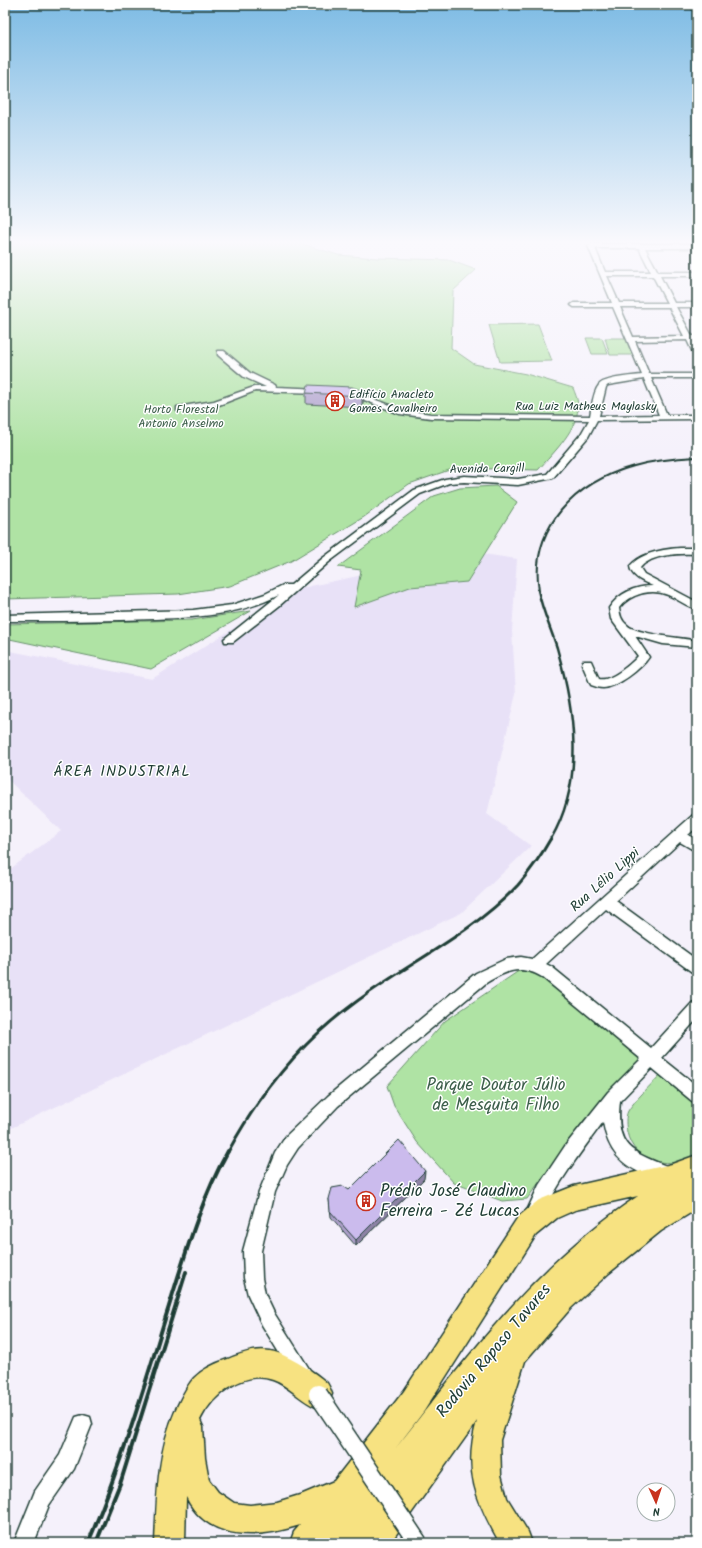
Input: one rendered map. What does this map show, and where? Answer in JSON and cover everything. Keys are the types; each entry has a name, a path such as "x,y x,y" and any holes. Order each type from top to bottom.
{"highway":[{"path":"305,1543 414,1401 527,1226 548,1209 574,1198 685,1176 697,1167"},
{"name":"Rodovia Raposo Tavares","path":"340,1543 494,1346 537,1296 572,1262 616,1226 685,1176"},
{"name":"Rodovia Raposo Tavares","path":"372,1543 487,1384 518,1347 562,1299 600,1264 652,1222 697,1195"},
{"path":"517,1543 494,1504 486,1474 486,1440 500,1393 518,1347"},
{"path":"170,1543 177,1449 189,1410 203,1389 222,1375 238,1368 255,1364 279,1368 318,1394"},
{"path":"189,1410 188,1442 197,1488 216,1510 235,1519 266,1519 302,1510 342,1493"}],"street":[{"path":"619,312 664,418"},
{"path":"677,312 694,338 697,353"},
{"path":"630,339 694,338"},
{"path":"221,353 247,375 276,388"},
{"path":"648,378 671,381 678,376 697,376"},
{"name":"Avenida Cargill","path":"229,639 326,560 407,498 428,486 464,479 518,482 550,476 584,435 594,418 602,386 612,381 648,378"},
{"name":"Rua Luiz Matheus Maylasky","path":"180,409 216,403 246,390 276,388 354,393 403,412 431,416 594,418 697,417"},
{"path":"695,603 641,576 635,569 635,566 650,557 663,553 685,550 697,551"},
{"path":"5,618 86,618 218,612 263,599 284,588 326,560"},
{"path":"587,664 596,682 600,684 607,684 639,663 644,657 642,651 623,629 614,614 614,608 618,602 630,592 656,589 671,592"},
{"path":"623,629 663,640 696,644"},
{"name":"Rua Lélio Lippi","path":"535,965 697,819"},
{"path":"679,835 697,847"},
{"path":"606,901 697,968"},
{"path":"418,1543 287,1350 268,1319 257,1296 253,1278 252,1251 266,1192 281,1159 292,1142 332,1101 481,978 499,967 522,963 535,965 547,972 697,1096"},
{"path":"527,1226 545,1191 571,1152 613,1097 652,1058 697,1008"},
{"path":"613,1097 611,1121 614,1138 628,1159 646,1168 685,1176"},
{"path":"24,1543 42,1498 67,1462 83,1424"}],"shaded area":[{"path":"470,552 517,559 512,631 516,694 487,814 531,846 461,913 5,1131 5,873 61,831 5,777 5,650 152,679 297,589"}],"green space":[{"name":"Horto Florestal Antonio Anselmo","path":"5,312 452,312 451,348 474,364 526,374 573,388 577,397 578,403 575,422 558,448 538,470 455,468 409,484 364,517 291,561 230,586 178,594 5,599"},
{"path":"538,324 552,361 500,362 489,325"},
{"path":"586,338 602,338 608,354 592,354"},
{"path":"605,338 627,338 633,355 610,355"},
{"path":"496,486 517,502 467,582 410,587 354,607 361,570 338,567 434,496 460,488"},
{"path":"251,611 151,669 5,638 5,624 192,620"},
{"name":"Parque Doutor Júlio de Mesquita Filho","path":"523,968 534,969 637,1055 640,1061 584,1120 527,1199 502,1201 454,1183 417,1142 394,1106 387,1086 445,1021"},
{"path":"661,1074 697,1103 697,1157 676,1162 665,1163 655,1161 645,1157 637,1151 631,1143 626,1127 627,1113"}],"building":[{"path":"308,385 352,387 363,391 362,396 306,393"},
{"name":"Prédio José Claudino Ferreira - Zé Lucas","path":"399,1140 425,1171 356,1240 330,1211 329,1199 332,1188 343,1186 349,1190"}],"railway":[{"path":"539,591 538,568 541,547 549,528 561,510 576,496 593,483 613,473 634,466 650,462 697,457"},
{"path":"538,590 557,648 563,672 572,721 574,745 573,769 569,793 562,816 551,839"},
{"path":"228,1152 253,1110 267,1091 315,1036 352,1005 459,934 500,903 527,874 551,838"},
{"path":"88,1543 130,1432 192,1233 208,1191 228,1151"},
{"path":"96,1543 121,1481 186,1272"}],"place":[{"name":"Edifício Anacleto Gomes Cavalheiro","path":"335,401"},
{"name":"Prédio José Claudino Ferreira - Zé Lucas","path":"366,1201"}],"district":[{"name":"ÁREA INDUSTRIAL","path":"122,772"}]}
